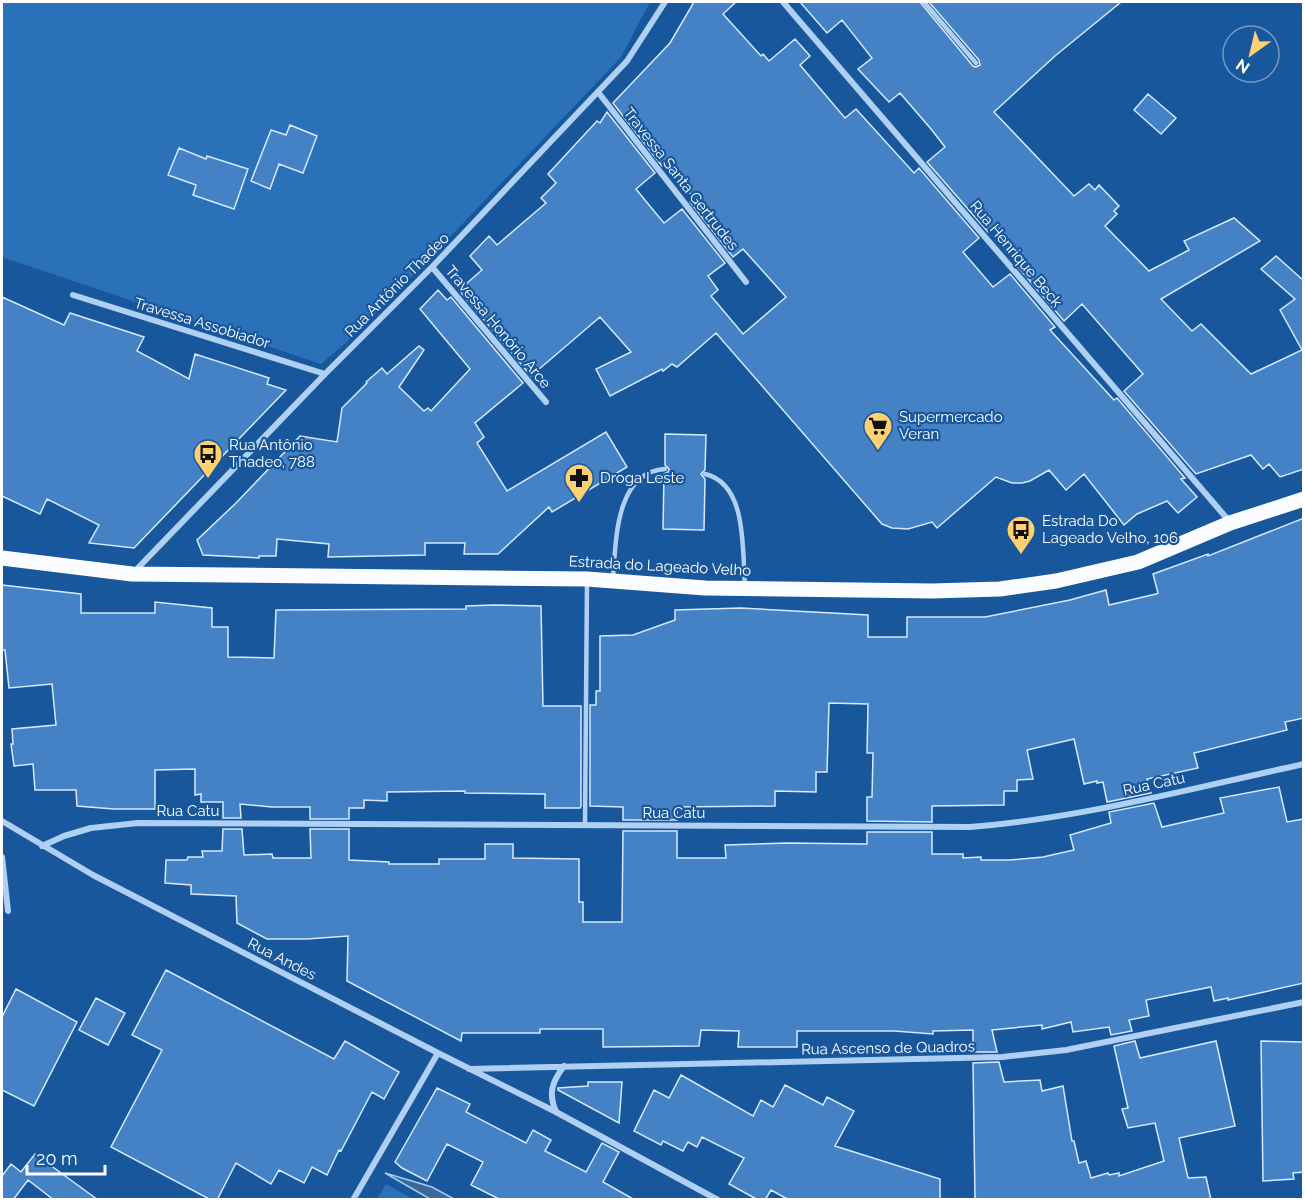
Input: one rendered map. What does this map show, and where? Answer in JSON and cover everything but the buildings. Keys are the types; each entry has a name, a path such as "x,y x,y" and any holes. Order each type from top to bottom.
{"main road":[{"name":"Estrada do Lageado Velho","path":"2,558 132,574 587,579 745,589 932,591 1000,589 1056,580 1138,562 1230,523 1304,499"}],"street":[{"name":"Rua Antônio Thadeo","path":"132,574 432,267 627,61 664,2"},
{"name":"Rua Henrique Beck","path":"783,2 1230,523"},
{"name":"Travessa Santa Gertrudes","path":"598,92 746,282"},
{"name":"Travessa Honório Arce","path":"432,267 546,402"},
{"name":"Travessa Assobiador","path":"73,295 325,374"},
{"name":"Rua Catu","path":"42,846 64,836 91,828 138,823 970,827 1021,823 1076,814 1304,764"},
{"name":"Rua Andes","path":"2,821 93,875 556,1112 718,1200"},
{"path":"2,857 8,910"},
{"name":"Rua Ascenso de Quadros","path":"469,1069 1002,1057 1066,1050 1304,1002"},
{"path":"353,1200 438,1053"},
{"path":"556,1112 550,1096 552,1086 564,1066"}],"lane":[{"path":"924,2 976,63"},
{"path":"613,581 618,522 627,493 641,478 656,469 664,469"},
{"path":"705,474 716,476 728,486 738,508 745,589"},
{"path":"585,824 587,579"}],"shaded area":[{"path":"2,2 650,2 621,57 432,256 350,339 321,364 2,257"},
{"path":"385,1173 432,1187 454,1199 430,1199"},
{"path":"386,1184 413,1199 377,1199"}],"place":[{"name":"Supermercado Veran","path":"878,452"},
{"name":"Rua Antônio Thadeo, 788","path":"208,480"},
{"name":"Droga Leste","path":"579,504"},
{"name":"Estrada Do Lageado Velho, 106","path":"1021,556"}]}
